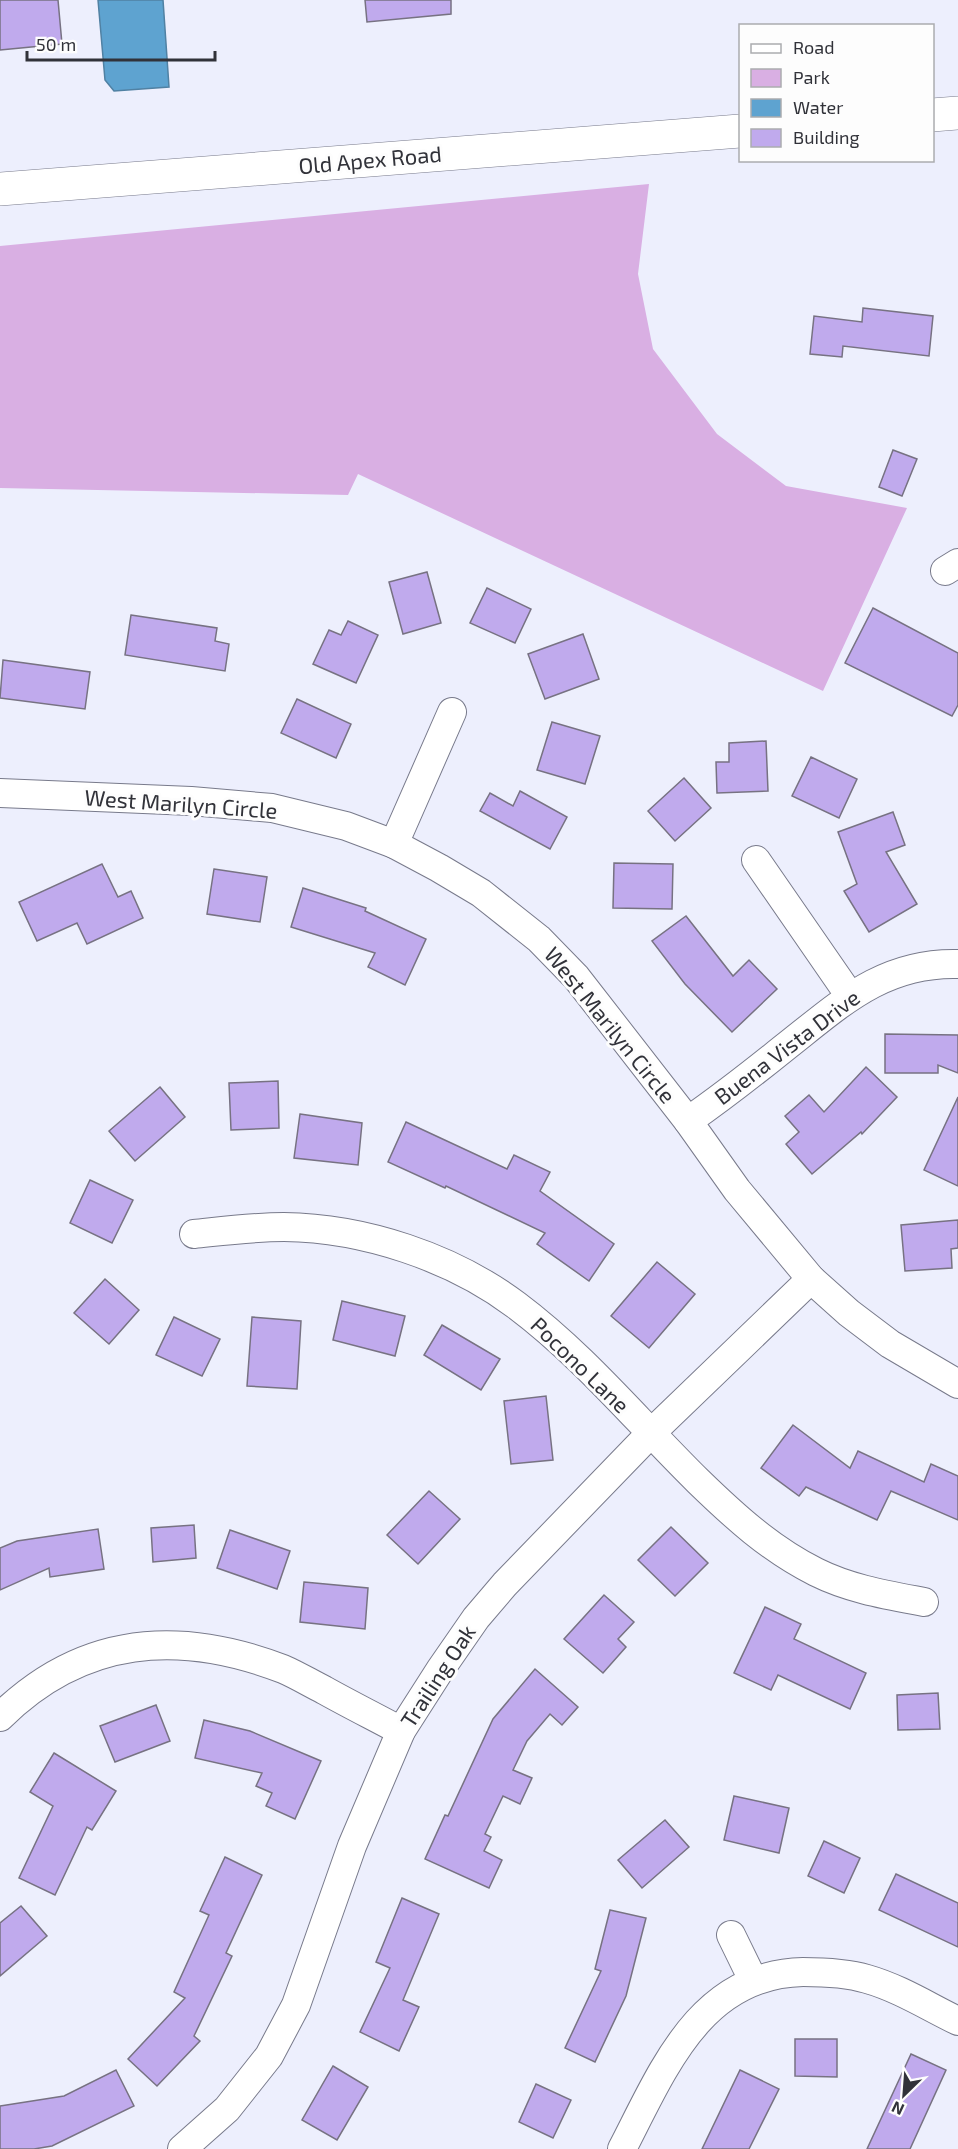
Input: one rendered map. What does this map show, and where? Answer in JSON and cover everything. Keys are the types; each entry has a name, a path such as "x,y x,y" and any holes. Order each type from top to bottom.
{"main road":[{"path":"934,116 958,113"},
{"name":"Old Apex Road","path":"0,189 739,131"}],"street":[{"path":"394,844 452,712"},
{"name":"West Marilyn Circle","path":"0,793 190,801 272,808 346,826 394,844 481,893 539,939 576,977 688,1121 737,1190 811,1279 849,1313 890,1344 958,1384"},
{"path":"756,860 850,996"},
{"name":"Buena Vista Drive","path":"688,1121 850,996 888,976 910,969 932,964 958,964"},
{"name":"Pocono Lane","path":"194,1234 285,1227 333,1231 375,1240 433,1259 469,1275 515,1304 561,1341 650,1434 744,1525 778,1551 816,1572 849,1586 924,1602"},
{"name":"Trailing Oak","path":"182,2149 227,2109 246,2088 285,2029 296,2005 352,1846 401,1731 476,1618 505,1584 650,1434 811,1279"},
{"path":"0,1717 20,1697 48,1677 83,1661 123,1648 164,1644 244,1655 285,1670 401,1731"},
{"path":"731,1935 753,1980"},
{"path":"622,2149 663,2070 696,2022 726,1996 753,1980 788,1972 825,1972 866,1978 958,2021"}],"green space":[{"path":"649,184 638,274 653,349 717,434 786,486 907,508 823,691 358,474 348,495 0,488 0,246"}],"water":[{"path":"98,0 163,0 169,87 114,91 105,80"}],"building":[{"path":"0,0 58,0 62,44 0,50"},
{"path":"365,0 451,0 451,14 367,22"},
{"path":"863,308 933,316 929,356 843,346 842,357 810,354 814,316 862,322"},
{"path":"893,450 917,459 902,496 879,487"},
{"path":"427,572 441,623 403,634 389,582"},
{"path":"487,588 531,609 515,643 470,623"},
{"path":"873,608 958,653 958,705 952,716 845,663"},
{"path":"131,615 217,628 215,641 229,644 225,671 125,655"},
{"path":"348,621 378,635 356,683 313,664 329,630 341,635"},
{"path":"583,634 599,679 545,699 528,654"},
{"path":"3,660 90,672 85,709 0,698"},
{"path":"297,699 351,724 336,758 281,733"},
{"path":"552,722 600,736 585,784 537,770"},
{"path":"766,741 768,791 717,793 716,762 729,762 729,743"},
{"path":"811,757 857,779 839,818 792,796"},
{"path":"684,778 711,808 675,841 648,811"},
{"path":"520,791 567,817 550,849 480,811 490,793 513,806"},
{"path":"893,812 905,845 886,852 917,904 869,932 844,891 857,884 838,832"},
{"path":"614,863 673,864 672,909 613,908"},
{"path":"102,864 118,897 131,891 143,918 87,944 77,923 37,941 19,902"},
{"path":"214,869 267,877 260,922 207,914"},
{"path":"303,888 366,908 365,911 426,939 405,985 368,967 375,953 291,927"},
{"path":"686,916 733,976 749,960 777,989 732,1032 685,984 652,941"},
{"path":"885,1034 958,1035 958,1073 938,1065 938,1073 885,1073"},
{"path":"866,1067 897,1097 862,1134 861,1132 812,1174 786,1144 799,1132 785,1116 809,1095 824,1112"},
{"path":"278,1081 279,1128 231,1130 229,1083"},
{"path":"160,1087 185,1117 135,1161 109,1131"},
{"path":"958,1097 958,1186 924,1170"},
{"path":"300,1114 362,1123 358,1165 294,1158"},
{"path":"406,1122 507,1169 514,1155 550,1172 540,1191 614,1244 589,1281 537,1244 545,1233 446,1186 445,1188 388,1162"},
{"path":"90,1180 133,1200 112,1243 70,1223"},
{"path":"958,1220 958,1248 951,1249 952,1268 905,1271 901,1225"},
{"path":"657,1262 695,1294 649,1348 611,1316"},
{"path":"105,1279 139,1310 109,1344 74,1313"},
{"path":"342,1301 405,1316 395,1356 333,1340"},
{"path":"174,1317 220,1339 202,1376 156,1355"},
{"path":"252,1317 301,1321 297,1389 247,1386"},
{"path":"442,1325 500,1359 481,1390 424,1355"},
{"path":"546,1396 553,1460 511,1464 504,1401"},
{"path":"793,1425 850,1468 858,1451 924,1482 931,1464 958,1476 958,1520 891,1491 877,1520 806,1487 799,1496 761,1468"},
{"path":"429,1491 460,1519 418,1564 387,1535"},
{"path":"194,1525 196,1558 153,1562 151,1528"},
{"path":"671,1527 708,1563 675,1596 638,1560"},
{"path":"98,1529 104,1569 50,1577 49,1568 0,1590 0,1548 17,1541"},
{"path":"230,1530 290,1551 277,1589 217,1568"},
{"path":"304,1582 368,1588 365,1629 300,1622"},
{"path":"604,1595 634,1622 618,1639 626,1647 603,1673 564,1639"},
{"path":"765,1607 801,1624 794,1639 866,1673 850,1709 778,1675 771,1690 734,1673"},
{"path":"535,1669 578,1707 562,1725 550,1714 527,1741 513,1770 532,1778 520,1804 503,1796 485,1834 491,1837 484,1851 502,1860 489,1888 425,1859 445,1815 448,1816 493,1719"},
{"path":"938,1693 940,1729 898,1730 897,1695"},
{"path":"156,1705 170,1741 115,1762 100,1726"},
{"path":"204,1720 250,1731 321,1761 295,1819 266,1806 272,1793 256,1786 262,1773 195,1758"},
{"path":"54,1753 116,1791 92,1830 87,1827 55,1895 19,1878 53,1806 30,1792"},
{"path":"734,1796 789,1808 779,1853 724,1840"},
{"path":"665,1820 689,1847 642,1888 618,1860"},
{"path":"824,1841 860,1858 844,1893 808,1876"},
{"path":"225,1857 262,1875 226,1953 232,1956 194,2036 200,2041 157,2086 128,2059 185,1998 174,1992 209,1915 200,1911"},
{"path":"896,1874 958,1903 958,1947 879,1910"},
{"path":"402,1898 439,1914 403,2000 419,2007 399,2051 360,2032 390,1968 376,1962"},
{"path":"21,1906 47,1936 0,1976 0,1923"},
{"path":"610,1910 646,1918 626,1996 595,2062 565,2048 601,1971 595,1969"},
{"path":"795,2039 837,2039 837,2077 795,2076"},
{"path":"911,2054 946,2070 910,2149 867,2149"},
{"path":"333,2066 368,2087 337,2140 302,2120"},
{"path":"116,2070 134,2106 52,2146 34,2149 0,2149 0,2106 64,2096"},
{"path":"740,2070 779,2089 749,2149 702,2149"},
{"path":"536,2084 571,2100 553,2138 519,2122"}]}
